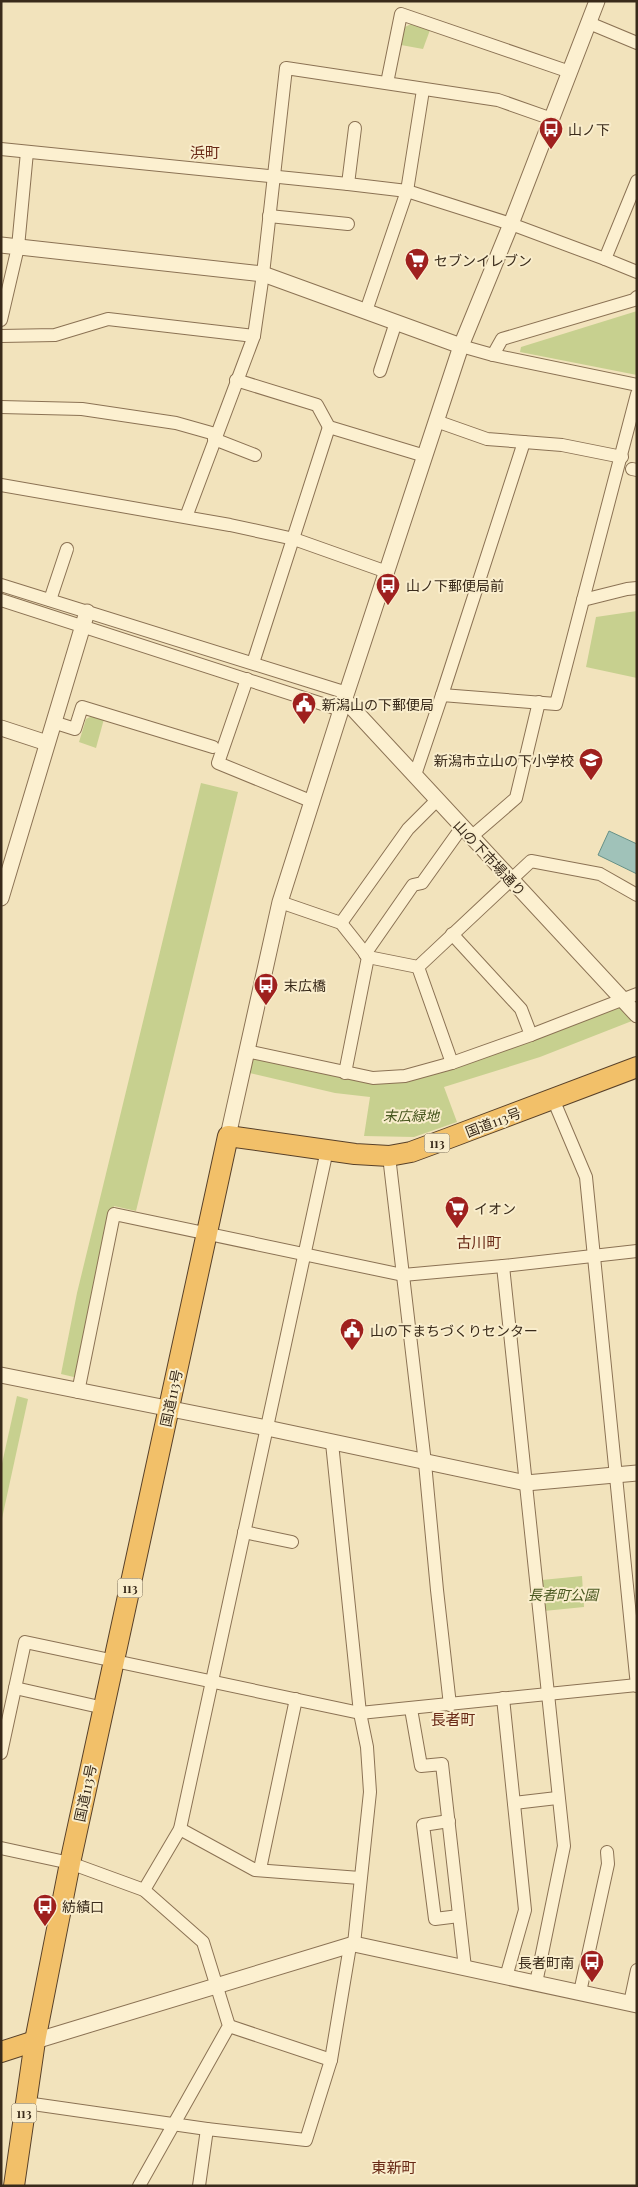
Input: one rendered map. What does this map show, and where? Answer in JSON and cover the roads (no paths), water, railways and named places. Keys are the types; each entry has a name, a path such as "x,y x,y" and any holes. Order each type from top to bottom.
{"highway":[{"name":"国道113号","path":"36,2041 70,1863 228,1136 327,1150 389,1156 411,1152 637,1068"},
{"path":"1,2052 36,2041"},
{"name":"113","path":"14,2186 36,2041"}],"street":[{"path":"228,1136 280,902 344,701 461,346 511,224 597,1"},
{"path":"387,83 400,14 570,72"},
{"path":"589,23 637,43"},
{"path":"186,517 254,336 270,216 286,68 498,100 552,119"},
{"path":"366,311 407,191 423,90"},
{"path":"348,184 355,128"},
{"path":"1,149 407,191 511,224 637,272"},
{"path":"1,320 18,247 27,152"},
{"path":"605,259 637,181"},
{"path":"270,216 348,224"},
{"path":"1,245 263,274 461,346 637,385"},
{"path":"493,354 502,339 634,300 637,297"},
{"path":"1,336 55,335 108,319 254,336"},
{"path":"380,371 396,322"},
{"path":"236,380 317,405 329,427 425,456"},
{"path":"442,695 556,704 637,394"},
{"path":"1,398 2,407 82,409 176,423 215,437 255,455"},
{"path":"436,420 487,439 562,445 622,457"},
{"path":"253,663 329,427"},
{"path":"415,775 524,442"},
{"path":"1,485 230,525 294,540 387,572"},
{"path":"50,600 67,549"},
{"path":"1,585 50,600 84,619 247,679 344,701"},
{"path":"583,600 637,588"},
{"path":"1,600 84,619 253,663 344,701"},
{"path":"2,894 84,619"},
{"path":"247,679 218,763 313,802"},
{"name":"山の下市場通り","path":"344,701 637,1015"},
{"path":"345,1073 367,956 413,885 422,883 467,832 516,798 539,702"},
{"path":"53,722 75,729 82,707 213,747"},
{"path":"1,728 47,743"},
{"path":"341,923 408,829 437,800"},
{"path":"418,967 531,861 600,874 637,895"},
{"path":"280,902 341,923 367,956 418,967"},
{"path":"452,934 521,1009 531,1035"},
{"path":"418,967 452,1063"},
{"path":"246,1052 373,1078 404,1076 452,1063 637,994"},
{"path":"1,1753 10,1694 26,1642 360,1713 637,1685 586,1177 553,1099"},
{"path":"144,1890 180,1829 327,1150"},
{"path":"389,1156 425,1463 450,1705"},
{"path":"78,1392 114,1214 206,1235 403,1275 637,1251"},
{"path":"503,1266 557,1798 564,1846 536,1983"},
{"path":"1,1375 78,1392 267,1428 332,1444 526,1483 637,1473"},
{"path":"26,2103 208,2129 306,2140 331,2060 352,1945 370,1792 367,1747 360,1713 332,1444"},
{"path":"244,1532 292,1542"},
{"path":"10,1694 104,1708"},
{"path":"503,1698 525,1910 506,1977"},
{"path":"260,1869 296,1699"},
{"path":"411,1709 421,1766 442,1764 465,1968"},
{"path":"514,1803 557,1798"},
{"path":"449,1821 423,1825 434,1919 459,1916"},
{"path":"180,1829 255,1870 360,1878"},
{"path":"1,1848 70,1863 144,1890 203,1942 229,2026 139,2186"},
{"path":"580,1992 608,1864 607,1852"},
{"path":"36,2041 352,1945 634,2004 637,1970"},
{"path":"229,2026 331,2060"},
{"path":"200,2186 208,2129"}],"water":[{"path":"609,831 637,844 637,874 598,855"}],"place":[{"name":"山ノ下","path":"551,150"},
{"name":"セブンイレブン","path":"417,281"},
{"name":"山ノ下郵便局前","path":"388,606"},
{"name":"新潟山の下郵便局","path":"304,725"},
{"name":"新潟市立山の下小学校","path":"591,781"},
{"name":"末広橋","path":"266,1006"},
{"name":"イオン","path":"457,1229"},
{"name":"山の下まちづくりセンター","path":"352,1351"},
{"name":"紡績口","path":"45,1927"},
{"name":"長者町南","path":"592,1983"}],"district":[{"name":"浜町","path":"205,152"},
{"name":"古川町","path":"479,1242"},
{"name":"長者町","path":"453,1719"},
{"name":"東新町","path":"394,2167"}],"park label":[{"name":"末広緑地","path":"411,1115"},
{"name":"長者町公園","path":"563,1594"}]}
